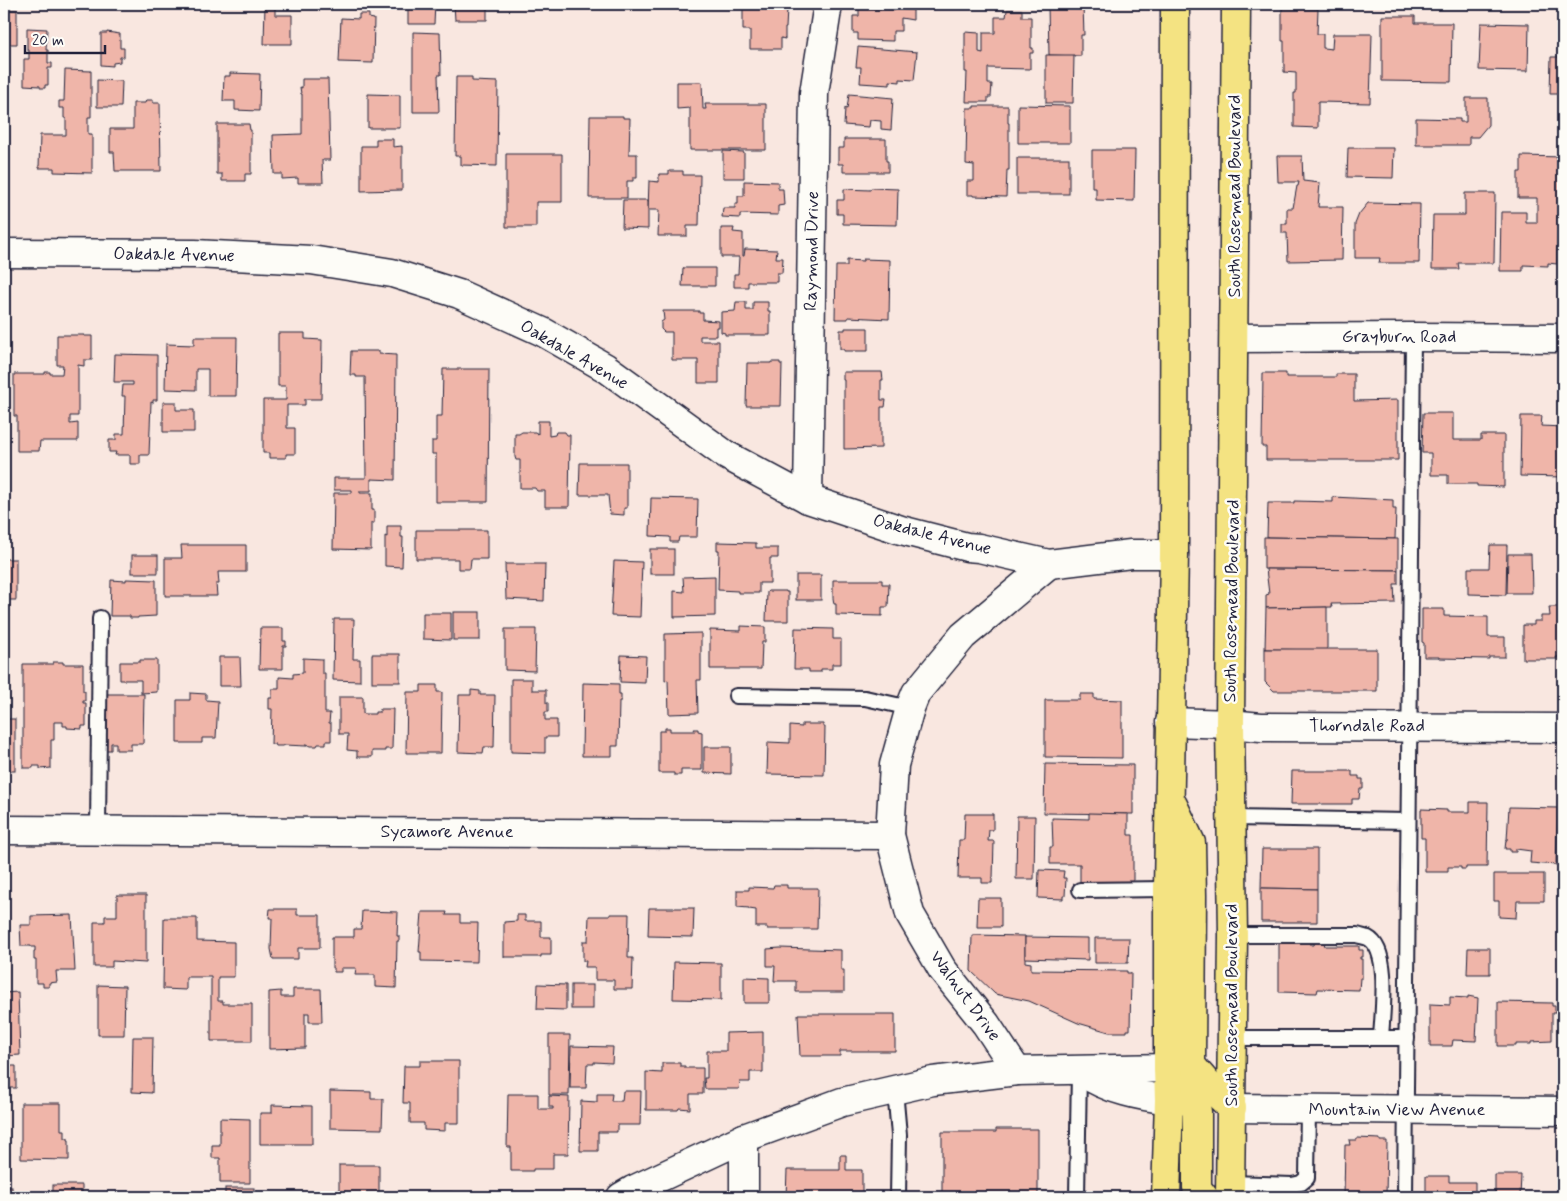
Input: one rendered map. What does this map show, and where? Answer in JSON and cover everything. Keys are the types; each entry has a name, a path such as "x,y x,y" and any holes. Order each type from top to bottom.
{"main road":[{"path":"1166,1197 1169,1100 1170,722 1174,554 1175,4"},
{"name":"South Rosemead Boulevard","path":"1230,1190 1233,935 1230,724 1236,4"},
{"path":"1170,797 1191,843 1191,1065 1232,1108"},
{"path":"1168,1068 1197,1111 1197,1188 1204,1197"}],"street":[{"name":"Raymond Drive","path":"808,499 814,93 828,4"},
{"name":"Oakdale Avenue","path":"4,253 195,254 311,260 392,273 459,294 543,332 606,368 726,455 808,499 900,530 967,547 1049,564 1131,554 1174,554"},
{"name":"Grayburn Road","path":"1234,338 1563,338"},
{"name":"Walnut Drive","path":"1017,1071 986,1024 942,969 910,914 890,835 894,765 916,693 963,636 1049,564"},
{"name":"Thorndale Road","path":"1170,722 1262,727 1563,728"},
{"name":"Sycamore Avenue","path":"4,830 890,835"},
{"path":"621,1197 744,1138 842,1102 933,1082 1017,1071 1168,1068"},
{"path":"1079,1069 1095,1081 1137,1095 1169,1100"},
{"name":"Mountain View Avenue","path":"1232,1108 1563,1111"},
{"path":"744,1138 744,1197"}],"lane":[{"path":"1406,1197 1413,337"},
{"path":"98,830 100,618"},
{"path":"736,696 865,698 910,708"},
{"path":"1230,818 1408,821"},
{"path":"1080,890 1169,881"},
{"path":"1233,935 1357,935 1369,938 1378,948 1382,958 1381,1038"},
{"path":"1232,1038 1407,1038"},
{"path":"1077,1197 1079,1069"},
{"path":"895,1090 899,1135 898,1197"},
{"path":"1230,1190 1292,1185 1300,1183 1307,1178 1308,1109"}],"building":[{"path":"265,4 275,4 275,15 292,15 292,44 264,44"},
{"path":"408,4 435,4 434,24 408,24"},
{"path":"454,4 487,4 487,20 455,20"},
{"path":"665,4 685,4 685,7 665,7"},
{"path":"743,4 785,4 785,9 787,9 786,28 785,39 781,38 781,49 750,49 750,30 743,30"},
{"path":"1048,4 1081,4 1081,7 1083,6 1084,35 1081,35 1081,56 1049,55"},
{"path":"859,8 913,10 913,20 901,18 901,31 893,31 893,41 858,40 858,33 853,33 853,16 859,16"},
{"path":"1282,8 1318,9 1317,34 1323,34 1323,48 1332,49 1333,34 1372,34 1370,103 1318,102 1318,128 1294,127 1296,73 1284,72"},
{"path":"4,10 17,10 17,44 4,44"},
{"path":"1007,10 1022,10 1022,17 1031,17 1031,48 1033,48 1033,53 1030,53 1030,69 988,68 988,84 992,84 991,97 988,97 988,102 966,102 965,32 979,33 979,52 983,53 983,33 995,33 995,17 1006,17"},
{"path":"359,14 369,14 369,18 374,19 373,63 339,62 341,18 359,19"},
{"path":"1382,16 1415,16 1415,23 1452,23 1451,82 1382,81"},
{"path":"1481,23 1529,24 1528,71 1479,70"},
{"path":"27,28 47,29 46,50 48,50 48,63 52,63 52,68 48,68 48,85 45,85 45,88 24,85 24,59 29,59"},
{"path":"413,32 440,33 441,75 438,75 439,112 413,112"},
{"path":"101,33 120,34 120,48 124,48 124,57 120,57 120,62 113,63 113,66 101,65"},
{"path":"858,47 917,52 914,80 900,79 900,82 890,81 890,85 860,83 861,67 856,67"},
{"path":"1046,55 1074,55 1073,103 1046,103"},
{"path":"1551,57 1563,57 1563,94 1550,94"},
{"path":"65,70 91,71 91,117 88,117 88,134 92,134 92,173 54,172 54,168 39,168 40,135 66,135 64,108 59,108 59,101 64,101"},
{"path":"230,73 260,74 259,111 235,110 235,101 223,101 224,76 230,76"},
{"path":"456,77 472,77 472,81 498,82 497,166 461,165 461,156 455,156"},
{"path":"302,79 328,79 330,160 322,160 323,183 298,183 298,178 282,179 282,174 274,174 273,135 302,134 302,94 300,87 302,88"},
{"path":"97,80 122,81 121,107 97,107"},
{"path":"677,82 702,82 703,109 706,109 705,104 766,104 766,150 690,150 690,108 677,109"},
{"path":"368,94 400,95 400,128 368,128"},
{"path":"849,94 893,98 891,130 881,129 881,121 870,120 869,127 844,125 845,108 847,109"},
{"path":"1466,98 1488,98 1488,125 1478,137 1469,137 1469,145 1416,145 1416,118 1460,119 1460,122 1466,122"},
{"path":"146,100 160,103 161,171 115,171 114,152 110,152 110,129 133,129 133,103 145,103"},
{"path":"1018,105 1070,106 1070,143 1018,143"},
{"path":"974,106 1008,106 1009,170 1007,170 1006,197 967,195 967,181 974,181 974,165 966,164 967,108 974,108"},
{"path":"590,116 623,116 623,118 630,118 629,154 637,154 637,178 633,178 633,181 627,181 627,198 589,198"},
{"path":"217,124 249,124 251,130 251,174 245,174 245,181 222,181 222,174 217,174"},
{"path":"376,139 393,139 393,147 402,146 402,190 361,191 361,146 376,146"},
{"path":"844,139 886,139 888,172 843,172 843,164 838,164 838,148 844,148"},
{"path":"1348,148 1394,148 1393,178 1347,177"},
{"path":"1092,150 1135,150 1134,201 1096,200 1096,188 1092,188"},
{"path":"723,151 744,152 744,178 723,178"},
{"path":"506,154 562,154 562,202 536,202 536,227 506,227"},
{"path":"1277,156 1302,156 1303,181 1320,183 1318,207 1343,207 1342,260 1288,261 1287,233 1282,233 1282,224 1287,224 1287,208 1293,208 1299,182 1278,182"},
{"path":"1521,156 1563,157 1563,198 1558,198 1557,264 1548,263 1548,266 1523,265 1523,271 1500,271 1501,212 1526,212 1526,223 1537,223 1537,198 1518,198 1518,172 1521,172"},
{"path":"1017,158 1069,158 1069,194 1017,194"},
{"path":"669,171 683,171 683,175 700,175 699,226 687,226 687,236 658,236 659,210 648,210 649,181 659,182 659,174 669,174"},
{"path":"744,181 778,182 778,189 783,189 784,205 778,206 778,215 740,214 740,218 722,217 723,208 735,208 735,204 738,204 738,196 744,196"},
{"path":"871,188 898,189 897,225 843,224 843,214 837,214 837,200 844,200 844,189 870,190"},
{"path":"1465,193 1495,193 1494,263 1458,263 1459,269 1432,269 1433,215 1465,215"},
{"path":"623,200 648,200 648,229 622,228"},
{"path":"1368,203 1420,204 1419,263 1379,263 1380,258 1355,258 1355,224 1359,214"},
{"path":"721,228 734,228 733,232 743,233 743,256 745,249 777,250 776,258 783,258 782,273 777,273 777,282 748,282 748,287 734,287 734,274 738,274 739,257 721,257"},
{"path":"863,259 890,260 889,319 848,317 848,319 835,319 836,266 847,266 847,260 863,261"},
{"path":"683,268 715,268 715,286 682,286"},
{"path":"736,302 746,302 746,310 753,310 753,302 768,302 770,335 725,335 725,333 721,332 721,312 735,311"},
{"path":"663,311 699,311 699,313 703,313 703,320 719,321 719,327 716,327 716,336 700,336 700,341 719,341 719,383 698,383 698,360 672,360 672,332 664,332 661,329 661,322 664,320"},
{"path":"845,328 868,328 868,351 844,351 844,349 840,349 840,330 845,330"},
{"path":"278,333 305,333 305,339 322,340 321,399 305,399 305,405 287,405 287,428 295,428 295,454 286,454 286,458 269,458 269,453 263,453 263,400 286,400 286,386 278,386"},
{"path":"57,335 92,336 92,360 84,360 84,366 78,365 78,416 70,416 70,424 78,423 78,441 40,441 39,451 17,451 17,416 14,416 14,374 45,374 45,372 50,372 50,374 62,374 63,365 57,365"},
{"path":"194,337 237,337 236,396 208,396 208,369 196,369 196,390 165,389 166,344 194,345"},
{"path":"351,351 379,351 379,354 396,355 395,480 371,479 371,491 360,491 360,493 372,493 374,523 371,523 371,550 333,549 334,493 352,493 352,490 334,490 334,478 366,478 365,377 350,375"},
{"path":"115,354 157,355 157,400 153,400 153,403 151,402 149,455 140,455 140,464 130,464 130,455 115,455 116,452 109,452 109,440 116,440 116,434 124,434 125,396 122,396 123,385 133,385 133,382 114,382"},
{"path":"780,362 782,364 781,406 746,406 747,363"},
{"path":"443,369 489,369 488,502 436,502 436,454 432,454 432,441 436,441 436,416 442,416"},
{"path":"843,372 882,372 881,400 886,400 885,407 881,407 881,448 844,449"},
{"path":"1263,373 1286,373 1286,377 1336,377 1336,374 1354,374 1354,401 1398,400 1398,460 1266,460 1266,447 1262,447"},
{"path":"163,402 176,402 176,410 194,410 194,432 163,432"},
{"path":"1423,413 1453,413 1453,440 1481,440 1481,435 1504,435 1504,487 1477,486 1477,484 1448,484 1448,475 1431,475 1431,453 1422,453"},
{"path":"1521,416 1542,416 1541,426 1563,427 1563,477 1520,476"},
{"path":"538,421 549,421 549,436 555,435 556,432 565,432 567,435 570,435 569,507 545,507 545,491 537,491 535,488 520,488 520,460 516,460 515,457 515,434 535,432 538,434"},
{"path":"580,463 627,463 627,508 624,508 624,515 610,514 608,495 579,495"},
{"path":"1333,497 1393,500 1393,509 1396,509 1395,539 1267,537 1268,503 1294,503 1294,501 1333,502"},
{"path":"651,498 698,499 697,537 679,537 678,542 670,542 670,537 650,536"},
{"path":"387,526 401,526 401,537 403,537 402,567 385,566"},
{"path":"416,530 487,530 487,559 471,559 470,569 458,569 458,559 416,559"},
{"path":"1264,537 1398,539 1398,570 1264,569"},
{"path":"717,542 756,543 756,548 778,548 778,558 770,558 770,583 759,583 759,593 738,593 738,591 718,590 719,550 717,550"},
{"path":"181,545 246,545 246,572 218,572 217,596 165,596 165,558 182,558"},
{"path":"1490,545 1507,545 1506,595 1468,594 1468,568 1489,568"},
{"path":"650,549 674,549 674,574 650,574"},
{"path":"1508,554 1531,554 1532,593 1507,593"},
{"path":"132,555 158,555 158,573 132,573"},
{"path":"4,559 16,559 16,600 4,600"},
{"path":"614,561 642,562 640,617 611,616"},
{"path":"505,564 545,564 544,601 506,599"},
{"path":"1266,569 1398,570 1398,584 1394,584 1395,603 1331,604 1332,607 1266,608 1266,595 1269,594"},
{"path":"796,575 821,575 821,600 796,600"},
{"path":"715,576 715,616 674,617 674,591 684,592 683,577"},
{"path":"126,579 156,580 156,616 130,618 130,616 110,616 111,580 126,581"},
{"path":"833,580 882,580 882,584 889,584 888,607 882,607 882,616 836,615 836,604 834,604 833,598"},
{"path":"768,591 788,592 788,621 766,621"},
{"path":"1559,600 1563,600 1563,657 1556,657 1557,659 1523,659 1523,625 1534,625 1534,621 1541,621 1541,616 1550,616 1549,607 1560,607"},
{"path":"1327,607 1327,650 1265,649 1266,608"},
{"path":"1422,609 1444,609 1444,616 1488,617 1488,637 1505,637 1505,657 1489,657 1489,659 1424,657"},
{"path":"453,612 480,612 480,640 453,640"},
{"path":"423,613 451,613 451,640 423,639"},
{"path":"334,619 354,619 353,659 360,659 360,681 333,680"},
{"path":"741,626 765,627 765,642 762,642 761,669 710,669 710,630 741,631"},
{"path":"260,628 283,628 283,641 286,641 286,646 283,646 283,669 259,669"},
{"path":"795,628 833,629 833,639 841,639 841,664 832,664 832,669 821,669 821,672 809,672 809,669 794,669"},
{"path":"505,629 536,629 535,671 505,670"},
{"path":"701,633 701,680 697,680 698,713 669,714 668,680 665,681 665,634"},
{"path":"1265,649 1377,649 1377,691 1274,691 1265,682"},
{"path":"372,654 400,654 400,682 372,682"},
{"path":"621,655 646,656 645,683 620,682"},
{"path":"219,657 240,657 241,686 219,686"},
{"path":"303,658 322,659 322,673 325,673 325,713 330,713 331,741 326,741 326,744 318,744 317,746 306,744 306,746 276,746 271,744 272,709 269,709 269,698 272,698 272,689 279,689 279,677 293,678 293,674 303,673"},
{"path":"140,660 157,660 157,692 141,693 141,680 120,680 120,662 140,662"},
{"path":"53,662 83,664 85,701 83,703 86,703 86,726 82,726 82,729 67,728 67,726 63,726 63,722 54,722 54,740 51,740 51,768 40,769 40,766 33,766 33,768 23,768 23,664 53,664"},
{"path":"511,679 532,679 532,690 546,690 548,712 545,712 545,720 557,720 557,737 545,737 545,753 511,752"},
{"path":"583,683 619,684 621,701 619,701 618,746 612,746 612,756 582,756"},
{"path":"421,685 437,685 437,692 442,692 441,753 406,753 407,692 421,692"},
{"path":"471,690 480,691 480,695 495,695 494,747 484,747 483,753 458,752 459,695 471,695"},
{"path":"190,693 206,694 206,700 218,701 216,738 202,738 202,743 177,743 177,700 190,700"},
{"path":"104,694 144,694 143,744 131,744 131,750 116,750 116,743 111,743 111,750 103,750"},
{"path":"1080,694 1094,694 1094,699 1122,700 1122,758 1045,757 1045,700 1080,700"},
{"path":"339,697 363,697 363,714 375,714 375,712 380,712 380,709 393,709 392,749 372,751 372,757 357,757 357,751 347,750 348,734 339,734"},
{"path":"4,719 15,719 15,771 4,771"},
{"path":"802,724 823,724 823,727 825,727 824,775 767,774 768,742 790,743 790,726 802,727"},
{"path":"665,728 670,728 670,731 695,731 694,729 698,729 698,731 702,732 702,770 681,770 681,775 659,773 659,731 665,731"},
{"path":"704,747 731,747 731,774 704,773"},
{"path":"1045,764 1133,765 1133,814 1044,813"},
{"path":"1292,771 1352,771 1352,776 1359,776 1359,779 1363,779 1363,789 1360,789 1359,799 1352,799 1352,804 1291,804"},
{"path":"1470,802 1488,802 1487,867 1466,867 1466,869 1461,869 1461,867 1448,867 1448,872 1425,872 1425,838 1421,838 1421,809 1470,812"},
{"path":"1509,807 1558,808 1556,865 1530,863 1531,851 1516,849 1516,852 1510,852 1510,849 1505,849"},
{"path":"1089,813 1128,814 1128,835 1133,835 1133,883 1080,882 1080,864 1050,864 1050,847 1053,847 1052,818 1089,819"},
{"path":"965,814 993,814 993,830 989,830 988,841 994,841 992,883 982,883 982,878 958,878 959,840 964,840"},
{"path":"1017,816 1035,816 1034,879 1016,879"},
{"path":"1262,849 1317,849 1317,889 1261,888"},
{"path":"1039,870 1064,871 1063,878 1066,878 1065,896 1063,896 1063,899 1038,898"},
{"path":"1494,874 1544,874 1544,901 1517,901 1516,918 1499,917 1499,901 1494,901"},
{"path":"774,885 787,885 787,888 818,888 817,929 767,929 767,927 756,927 756,910 737,907 737,890 749,890 749,887 773,888"},
{"path":"1261,888 1317,889 1317,922 1261,922"},
{"path":"117,895 146,895 146,963 112,961 112,967 94,967 94,922 105,922 105,916 117,916"},
{"path":"978,898 1001,898 1001,927 977,927"},
{"path":"649,908 694,908 693,937 648,936"},
{"path":"270,909 297,909 297,915 320,915 320,948 298,948 298,959 273,959 271,949 272,918 269,918"},
{"path":"362,911 398,912 397,936 399,936 399,941 397,941 396,988 375,987 375,975 355,975 356,968 341,968 341,972 334,972 334,968 332,968 332,937 354,937 354,929 361,929"},
{"path":"422,912 447,912 446,915 460,915 460,923 478,923 477,962 421,961 421,952 419,952"},
{"path":"610,914 629,914 628,958 633,958 632,989 614,989 614,980 595,980 595,967 585,967 586,961 583,961 583,941 588,941 589,916 610,916"},
{"path":"72,915 75,971 56,971 57,982 49,983 49,987 43,987 43,983 36,983 35,947 21,946 20,925 31,925 31,916"},
{"path":"517,915 525,915 525,921 541,921 541,937 551,937 551,955 541,955 541,957 504,957 504,922 517,921"},
{"path":"164,918 197,918 197,941 234,942 234,977 218,977 218,1001 223,1001 223,1004 252,1004 252,1041 211,1041 211,977 186,977 186,990 163,989"},
{"path":"972,935 1025,936 1025,962 1031,963 1031,970 1127,971 1127,973 1131,973 1130,1030 1127,1030 1127,1032 1109,1032 1078,1023 1029,1001 995,994 971,971"},
{"path":"1025,937 1088,938 1088,960 1025,958"},
{"path":"1095,938 1129,938 1128,963 1095,963"},
{"path":"1316,940 1323,940 1325,946 1359,946 1359,950 1363,950 1363,957 1360,957 1362,959 1362,978 1360,978 1359,990 1318,989 1317,993 1279,992 1279,942 1311,942 1311,945 1314,945"},
{"path":"1468,948 1490,948 1490,974 1467,974"},
{"path":"767,949 841,950 841,970 844,970 844,992 796,992 796,981 774,981 775,966 767,966"},
{"path":"674,962 721,963 721,1000 673,999"},
{"path":"744,977 769,978 769,1003 744,1003"},
{"path":"538,984 566,985 566,1010 537,1009"},
{"path":"98,985 125,986 124,1035 98,1035"},
{"path":"571,985 593,985 593,1009 571,1009"},
{"path":"293,989 321,989 322,1022 309,1022 309,1013 305,1013 305,1048 269,1049 269,992 281,991 281,997 293,997"},
{"path":"18,992 20,1055 4,1056 4,993"},
{"path":"1468,996 1478,998 1476,1041 1453,1040 1452,1046 1430,1046 1430,1004 1450,1005 1450,997 1468,998"},
{"path":"1498,1002 1552,1003 1552,1006 1555,1006 1555,1013 1552,1013 1552,1041 1516,1044 1516,1046 1498,1046"},
{"path":"798,1014 895,1014 895,1051 840,1051 840,1056 800,1056"},
{"path":"763,1032 763,1072 750,1072 750,1082 740,1082 739,1089 705,1089 704,1078 707,1078 707,1051 726,1051 726,1033"},
{"path":"549,1035 570,1035 569,1095 549,1095"},
{"path":"133,1037 153,1037 152,1093 132,1092"},
{"path":"571,1046 613,1047 612,1063 594,1062 594,1064 587,1064 586,1088 570,1088"},
{"path":"420,1061 459,1061 459,1123 445,1123 445,1131 424,1130 424,1123 410,1123 410,1103 403,1103 404,1066 420,1066"},
{"path":"662,1063 680,1063 680,1066 685,1066 685,1068 703,1068 703,1094 690,1094 690,1109 646,1110 646,1072 662,1073"},
{"path":"4,1066 16,1066 16,1088 8,1088 8,1093 4,1093"},
{"path":"330,1091 371,1092 371,1099 383,1099 382,1129 330,1128"},
{"path":"623,1091 641,1091 640,1125 617,1125 617,1132 598,1132 598,1151 580,1151 581,1101 597,1102 597,1094 612,1094 611,1101 622,1101"},
{"path":"508,1094 538,1094 538,1109 553,1109 553,1107 549,1107 549,1096 569,1097 568,1154 553,1154 553,1169 511,1171 511,1147 507,1147"},
{"path":"21,1103 61,1103 61,1130 65,1130 65,1138 69,1140 69,1160 21,1159"},
{"path":"272,1105 312,1106 312,1144 260,1144 260,1113 272,1113"},
{"path":"220,1118 250,1119 250,1183 220,1183 220,1158 212,1158 212,1145 220,1145"},
{"path":"996,1129 1038,1129 1038,1197 942,1197 942,1132 996,1132"},
{"path":"1357,1138 1387,1141 1386,1197 1344,1197 1345,1145 1350,1145 1349,1140 1357,1140"},
{"path":"840,1155 846,1155 846,1170 862,1170 862,1197 786,1197 787,1170 840,1170"},
{"path":"339,1165 379,1165 379,1197 339,1196"},
{"path":"1495,1175 1521,1175 1520,1197 1495,1197"},
{"path":"1426,1176 1449,1176 1449,1182 1475,1182 1475,1197 1426,1197"},
{"path":"53,1185 82,1185 82,1197 53,1197"},
{"path":"4,1187 12,1187 12,1197 4,1197"},
{"path":"225,1188 254,1188 254,1197 225,1197"},
{"path":"429,1192 452,1192 452,1197 429,1197"},
{"path":"1540,1193 1558,1193 1557,1197 1540,1197"}]}
